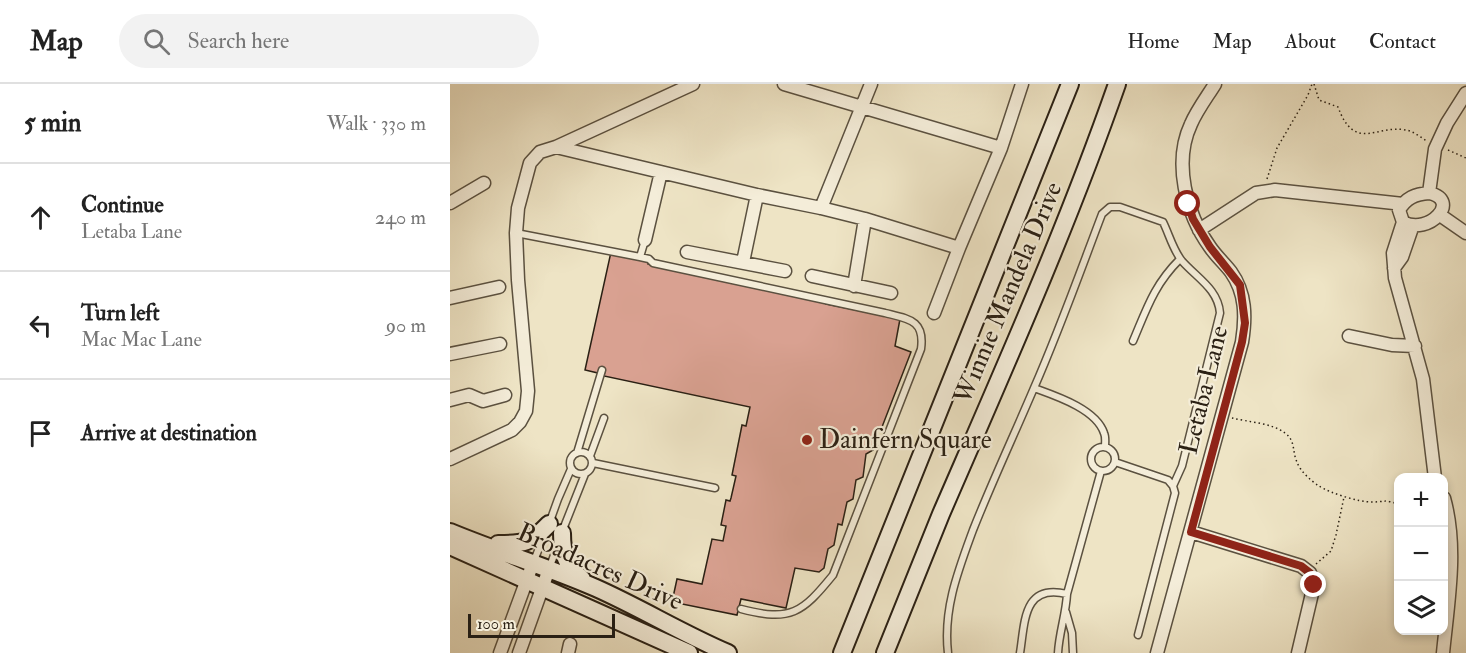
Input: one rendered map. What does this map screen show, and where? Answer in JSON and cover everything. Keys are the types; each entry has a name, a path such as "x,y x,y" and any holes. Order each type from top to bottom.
{"main road":[{"name":"Winnie Mandela Drive","path":"842,653 1070,84"},
{"name":"Winnie Mandela Drive","path":"885,653 940,516 1030,309 1091,160 1117,84"},
{"path":"485,544 519,544 556,529 568,564 575,573 594,587"},
{"name":"Broadacres Drive","path":"450,532 594,587 728,653"},
{"name":"Broadacres Drive","path":"450,546 689,653"},
{"path":"832,653 849,635"}],"street":[{"path":"450,459 512,430 526,411 528,391 516,233 518,208 530,163 540,152 556,147 693,84"},
{"path":"784,84 1001,148"},
{"path":"821,208 871,84"},
{"path":"934,313 1001,148 1022,84"},
{"name":"Letaba Lane","path":"1157,653 1242,342 1245,323 1240,285 1199,230 1188,204 1183,167 1183,152 1191,124 1215,84"},
{"path":"1429,193 1436,146 1466,93"},
{"path":"556,147 865,219 959,248"},
{"path":"645,240 661,172"},
{"path":"450,203 484,183"},
{"path":"1199,230 1256,192 1262,191 1275,190 1403,204"},
{"path":"1408,224 1433,221 1440,215 1441,201 1438,197 1429,193 1411,198 1399,210 1408,224 1402,256 1394,268 1423,379 1435,473"},
{"path":"743,262 757,195"},
{"path":"1440,215 1466,233"},
{"path":"854,286 865,219"},
{"path":"687,252 785,272"},
{"path":"812,276 891,293"},
{"path":"450,298 499,287"},
{"path":"1349,336 1392,345 1415,346"},
{"path":"450,354 500,344"},
{"path":"450,400 469,395 483,401 505,395"},
{"path":"1443,653 1451,548 1448,516"},
{"path":"1191,532 1307,569 1314,585 1298,653"},
{"path":"505,652 527,580 541,566"},
{"path":"519,653 543,586 541,566"},
{"path":"1448,568 1450,575"}],"lane":[{"path":"948,653 946,630 949,601 960,566 989,489 1034,388 1102,214 1110,207 1120,207 1163,222 1180,259 1214,292 1219,302 1220,313 1182,466 1173,486"},
{"path":"516,233 640,257 653,263 891,315 913,321 921,330 921,349 833,574 816,596 801,609 778,615 764,615 741,609"},
{"path":"640,257 645,240"},
{"path":"1133,341 1154,290 1180,259"},
{"path":"585,474 577,474 572,469 570,461 577,453 602,370"},
{"path":"1034,388 1067,400 1090,414 1104,432 1105,447"},
{"path":"541,566 556,529 585,474 591,470 604,418"},
{"path":"1105,447 1113,452 1115,462 1110,470 1101,471 1093,466 1091,457 1096,449 1105,447"},
{"path":"577,453 584,452 592,460 715,488"},
{"path":"1115,462 1168,480 1175,493 1137,635"},
{"path":"541,566 556,529 558,499 572,469"},
{"path":"1058,653 1059,634 1066,611 1067,594 1101,471"},
{"path":"1020,653 1028,607 1039,594 1053,590 1067,594"},
{"path":"1066,611 1072,633 1072,653"}],"path":[{"path":"1313,84 1318,100 1338,107 1343,120 1353,129 1370,134 1405,130 1466,158"},
{"path":"1262,191 1277,148 1313,84"},
{"path":"1222,416 1269,426 1286,433 1295,446 1296,462 1305,474 1319,486 1344,496 1372,502 1387,500 1394,503"},
{"path":"1307,569 1318,563 1330,551 1336,535 1344,496"}],"building":[{"name":"Dainfern Square","path":"611,252 649,260 648,264 827,301 826,304 900,319 895,346 911,352 882,427 876,430 873,450 866,454 863,477 856,480 853,499 847,502 842,525 838,524 834,545 828,549 824,568 819,572 795,568 786,608 741,599 737,615 672,602 677,579 702,584 712,539 723,541 726,526 721,525 726,500 730,501 731,498 736,476 732,475 742,425 746,426 750,407 604,376 605,370 599,369 598,373 585,370"}],"place":[{"name":"Dainfern Square","path":"807,440"}],"route":[{"path":"1188,204 1193,219 1210,247 1240,285 1245,323 1242,342 1191,532 1301,566 1310,573 1314,585"}]}
